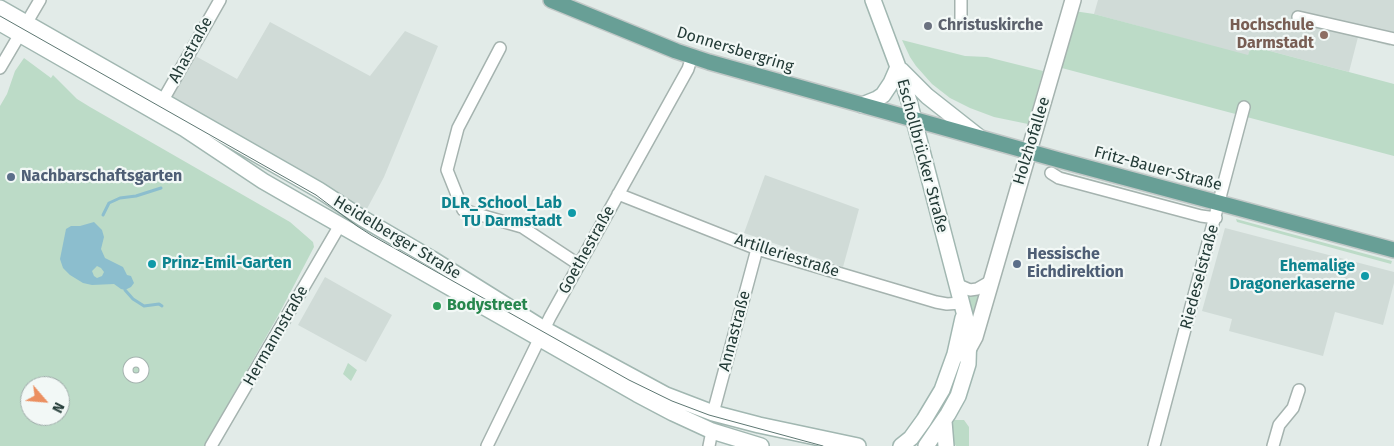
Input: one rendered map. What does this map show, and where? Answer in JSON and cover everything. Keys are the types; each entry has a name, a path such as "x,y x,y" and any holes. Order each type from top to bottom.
{"main road":[{"name":"Donnersbergring","path":"551,0 692,56 914,119"},
{"name":"Eschollbrücker Straße","path":"873,0 898,67 914,119 969,331 969,348 965,376 958,396 944,421 926,446"},
{"name":"Holzhofallee","path":"969,348 975,337 1073,0"},
{"name":"Heidelberger Straße","path":"0,8 23,29 160,106 296,176 542,334 673,413 711,439 761,446"},
{"name":"Heidelberger Straße","path":"0,23 23,29"},
{"path":"862,105 883,95 898,67 927,96 979,137"},
{"name":"Heidelberger Straße","path":"160,106 185,129 263,181 340,225 542,334 666,395 713,413 858,446"},
{"name":"Fritz-Bauer-Straße","path":"914,119 1029,151 1218,211 1394,250"},
{"path":"340,225 349,210"},
{"name":"Eschollbrücker Straße","path":"901,446 911,438 942,390 955,354 962,309"},
{"path":"944,421 946,446"}],"street":[{"path":"0,68 40,0"},
{"name":"Ahastraße","path":"160,106 220,0"},
{"path":"961,0 961,19"},
{"path":"1298,17 1394,39"},
{"path":"500,48 458,128 447,170 463,210 522,227 578,264"},
{"name":"Goethestraße","path":"488,446 578,264 688,69 692,56"},
{"name":"Riedeselstraße","path":"1154,446 1218,211 1244,107"},
{"name":"Fritz-Bauer-Straße","path":"1051,173 1059,178 1201,216 1218,211"},
{"name":"Artilleriestraße","path":"618,194 757,249 962,309"},
{"name":"Hermannstraße","path":"211,446 340,225"},
{"name":"Annastraße","path":"713,413 757,249"},
{"path":"956,284 970,290 977,289 991,281"},
{"path":"1273,446 1279,425 1294,408 1299,390"}],"shaded area":[{"path":"1098,0 1394,0 1394,33 1390,46 1358,37 1349,72 1251,46 1248,56 1094,14"},
{"path":"270,22 370,76 405,31 438,46 384,177 362,218 163,100 190,53 237,79"},
{"path":"765,175 859,209 843,267 744,233"},
{"path":"1225,228 1394,272 1394,283 1383,325 1335,312 1323,356 1229,331 1232,319 1202,311"},
{"path":"325,277 392,315 366,362 298,325"}],"green space":[{"path":"1074,11 1094,14 1248,55 1251,46 1394,84 1394,156 1058,67"},
{"path":"902,40 965,56 987,57 1043,71 1028,124 994,117 950,98 932,84 916,66"},
{"name":"Prinz-Emil-Garten","path":"24,58 51,78 53,75 77,99 290,222 313,242 314,247 279,314 204,446 0,446 0,106 7,94 15,71"},
{"path":"1056,170 1200,209 1201,212 1057,173"},
{"path":"1236,219 1392,261 1391,264 1237,222"},
{"path":"983,294 972,326 966,295"},
{"path":"348,363 357,370 351,381 343,374"},
{"path":"954,420 964,420 969,427 969,446 956,446 951,439 950,424"}],"water":[{"path":"94,222 102,230 104,237 101,249 105,258 123,267 134,283 131,287 125,290 114,284 92,285 83,283 63,268 60,259 66,229 71,226 80,226","holes":["97,266 104,272 102,276 97,278 92,271"]}],"waterway":[{"path":"103,215 109,203 120,198 136,196 161,188"},
{"path":"125,290 133,299 144,306 159,304 162,306"}],"tram line":[{"path":"0,16 316,195 371,235 629,380 672,401 709,415 823,446"}],"place":[{"name":"Christuskirche","path":"928,26"},
{"name":"Hochschule Darmstadt","path":"1324,35"},
{"name":"Nachbarschaftsgarten","path":"11,177"},
{"name":"DLR_School_Lab TU Darmstadt","path":"572,213"},
{"name":"Prinz-Emil-Garten","path":"152,264"},
{"name":"Hessische Eichdirektion","path":"1017,264"},
{"name":"Ehemalige Dragonerkaserne","path":"1365,276"},
{"name":"Bodystreet","path":"437,306"}]}
